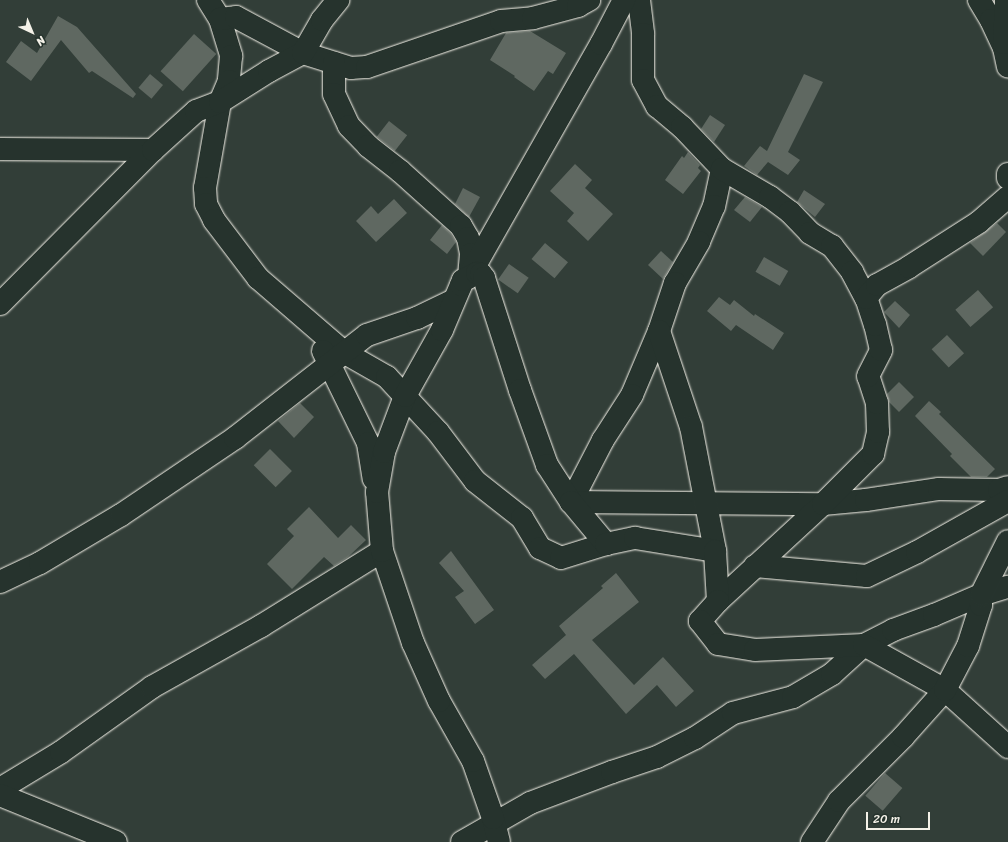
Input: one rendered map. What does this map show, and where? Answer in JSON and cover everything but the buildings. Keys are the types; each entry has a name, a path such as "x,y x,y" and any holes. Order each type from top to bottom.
{"street":[{"path":"208,0 236,17 303,53 351,68 367,67 501,20 533,18 577,2"},
{"path":"0,304 153,150 196,112 220,102 269,71 303,53 322,20 338,0"},
{"path":"468,278 624,0"},
{"path":"639,0 643,34 643,80 657,106 682,127 722,169 770,197 790,212 810,233 832,246 852,272 866,298 881,350 868,376 877,403 878,432 873,454 824,504 755,566 718,601 700,621 718,644 755,650 864,645 945,690 1008,747"},
{"path":"979,0 991,20 1006,58"},
{"path":"1006,0 1006,58"},
{"path":"223,9 231,56 229,81 220,102 205,188 206,204 214,220 258,278 312,324 337,358 368,443 377,492 382,551 413,643 439,701 473,761 497,833"},
{"path":"334,63 334,94 349,126 368,146 400,170 461,226 468,238 471,254 468,278"},
{"path":"0,149 153,150"},
{"path":"571,502 604,440 632,395 658,331 675,283 699,242 714,206 722,169"},
{"path":"866,298 877,284 909,267 979,222 1008,197"},
{"path":"377,492 384,452 405,396 442,330 463,280 477,273 484,278 520,390 547,465 571,502 606,544"},
{"path":"0,582 40,563 121,515 235,438 366,335 417,318 454,300"},
{"path":"658,331 691,427 704,502 715,551 718,601"},
{"path":"337,358 387,377 438,432 474,481 522,518 540,548 560,558 606,544 635,538 715,551"},
{"path":"571,502 824,504 866,500 939,489 999,490 1008,487"},
{"path":"755,566 867,576 917,552 1008,501"},
{"path":"812,842 840,801 903,737 945,690 968,646 981,605 981,595 1008,541"},
{"path":"0,789 62,752 152,687 261,626 382,551"},
{"path":"462,842 497,833 530,804 612,772 657,757 696,738 733,713 793,697 832,674 864,645 893,630 934,615 981,595 1008,587"},
{"path":"0,795 116,842"}]}
